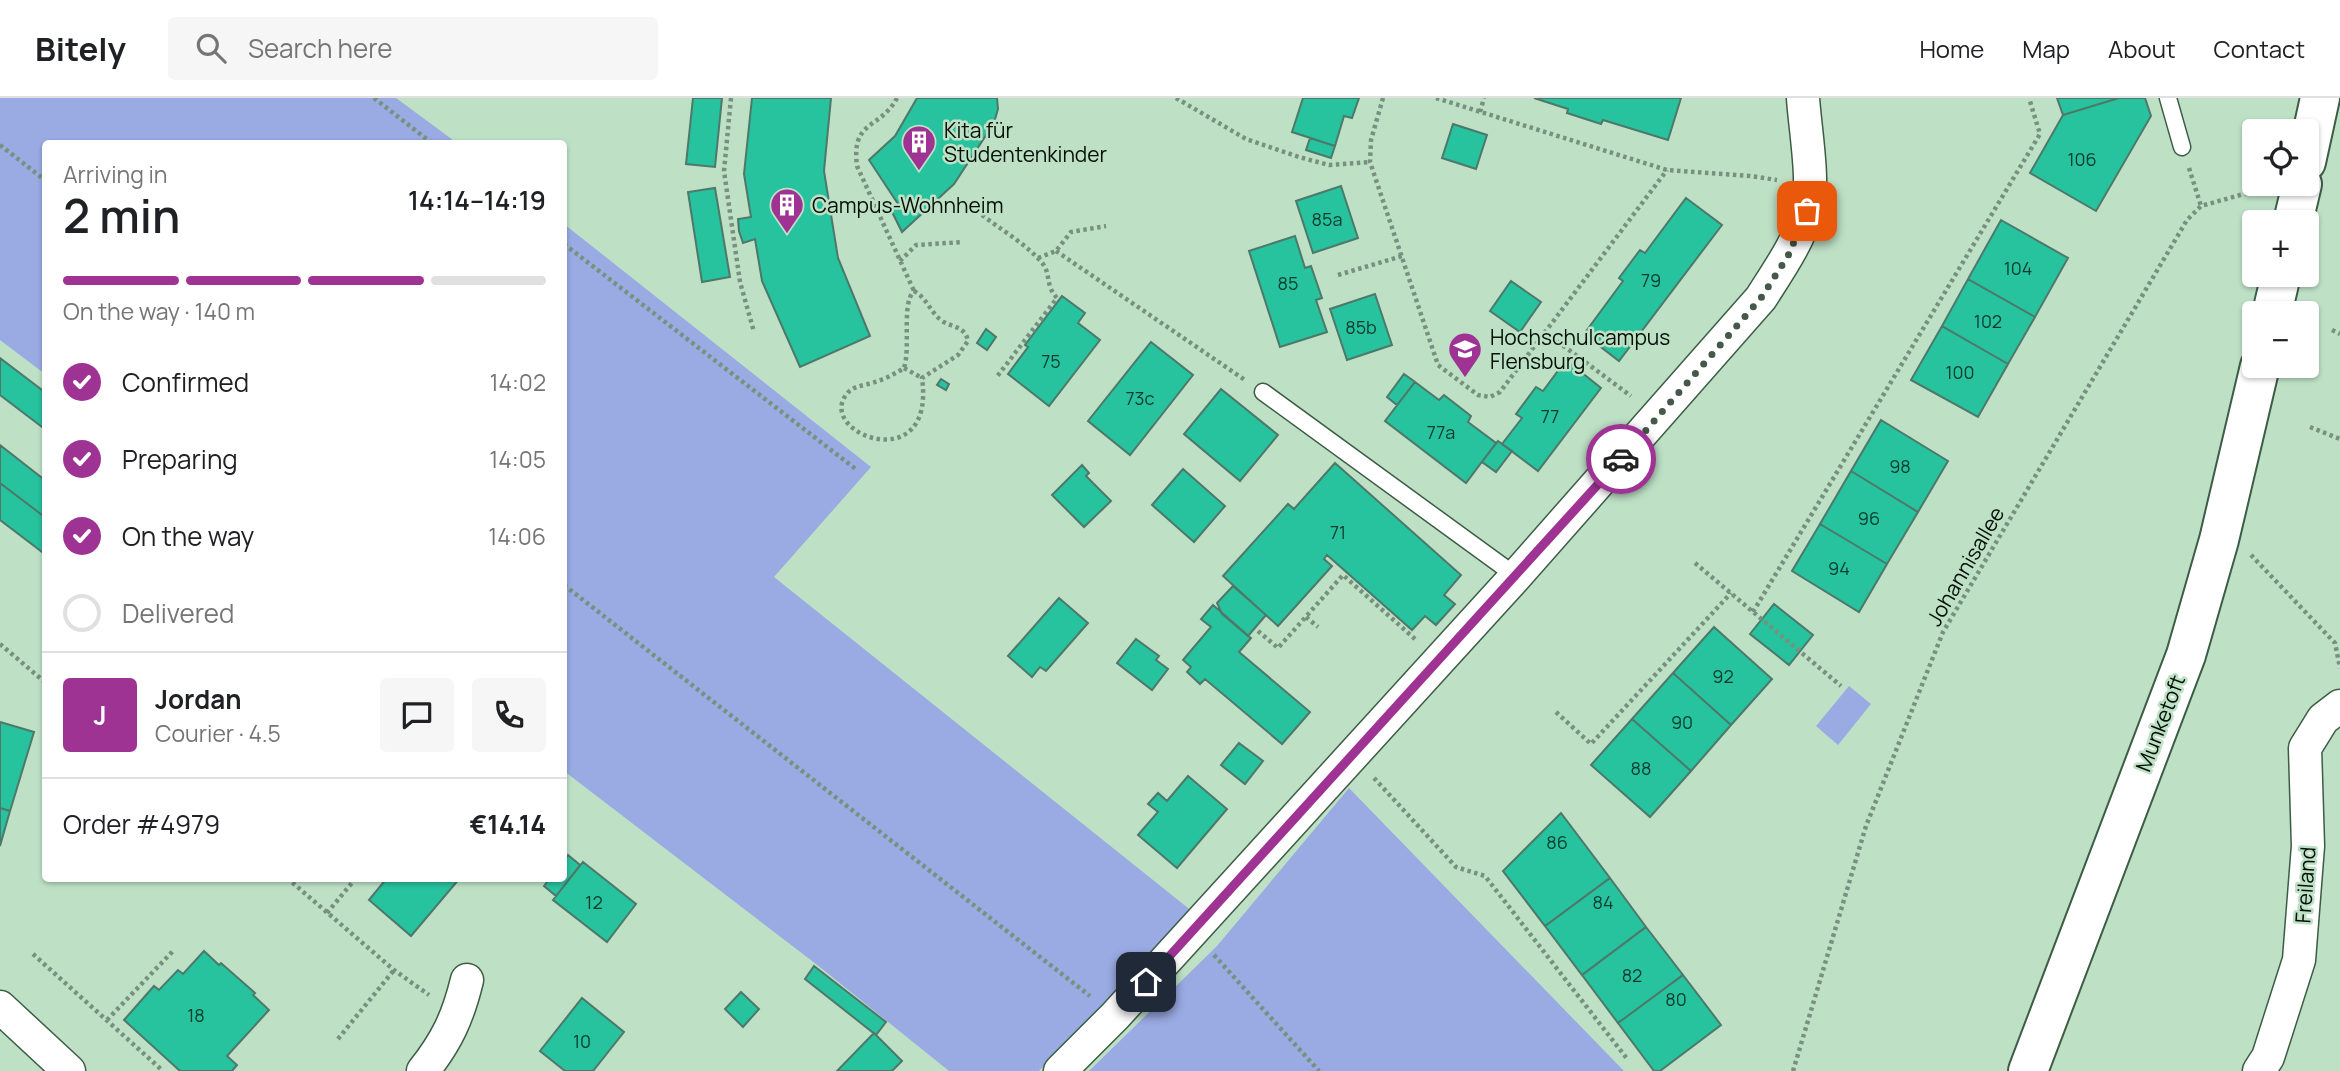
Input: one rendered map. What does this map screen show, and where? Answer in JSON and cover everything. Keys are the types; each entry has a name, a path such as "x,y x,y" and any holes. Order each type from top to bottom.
{"street":[{"path":"1060,1071 1115,1016 1517,576 1618,463 1768,287 1788,256 1807,211 1810,186 1802,98"},
{"path":"2315,119 2320,98"},
{"name":"Munketoft","path":"2028,1071 2186,655 2219,540 2257,378"},
{"name":"Freiland","path":"2259,1071 2268,1057 2299,960 2308,846 2305,748 2323,719 2340,706"},
{"path":"424,1071 441,1049 458,1016 467,980"},
{"path":"0,1007 69,1071"}],"lane":[{"path":"2168,98 2182,147"},
{"path":"1263,392 1517,576"}],"path":[{"path":"374,98 428,140"},
{"path":"731,98 724,171 740,282 754,332"},
{"path":"897,98 894,104 862,131 855,148 857,166 914,291 924,296 938,318 966,334 968,341 958,355 922,378"},
{"path":"1175,98 1246,139 1299,157 1329,165 1370,162"},
{"path":"1383,98 1371,140 1370,162 1438,365 1478,395 1490,397 1500,393 1667,170"},
{"path":"1436,98 1667,170 1750,176 1810,186"},
{"path":"1480,112 1484,98"},
{"path":"1753,612 2040,134 2029,98"},
{"path":"0,145 42,178"},
{"path":"2182,147 2200,206 2242,194"},
{"name":"Johannisallee","path":"1793,1071 1866,827 1943,632 2187,220 2200,206"},
{"path":"982,215 1038,258 1046,267 1049,289 1057,298 996,378"},
{"path":"1038,258 1056,251 1071,232 1106,226"},
{"path":"900,261 916,245 964,242"},
{"path":"567,246 857,470"},
{"path":"1056,251 1263,392"},
{"path":"1338,275 1402,256"},
{"path":"914,291 908,297 906,308 908,345 904,368 891,376 858,386 847,393 842,402 842,412 855,431 884,440 900,437 911,430 923,409 922,378"},
{"path":"2332,330 2340,334"},
{"path":"1546,332 1657,416"},
{"path":"904,368 922,378"},
{"path":"2310,427 2340,439"},
{"path":"2219,540 2249,553 2335,643 2340,668"},
{"path":"1695,563 1840,686"},
{"path":"1258,631 1278,648 1343,575 1439,660"},
{"path":"567,587 1115,1016"},
{"path":"1556,712 1591,744 1731,593"},
{"path":"1306,617 1318,627"},
{"path":"0,644 42,680"},
{"path":"1353,754 1456,867 1485,876 1628,1060"},
{"path":"292,882 394,970 458,1016"},
{"path":"327,913 353,882"},
{"path":"1192,931 1319,1071"},
{"path":"107,1020 173,951"},
{"path":"33,954 159,1070"},
{"path":"338,1039 394,970"}],"shaded area":[{"path":"0,98 396,98 453,140 42,140 42,372 0,340"},
{"path":"567,226 871,467 774,577 1193,912 1039,1071 949,1071 816,964 567,773"},
{"path":"1849,686 1871,704 1838,745 1816,726"},
{"path":"1349,788 1624,1071 1089,1071 1217,946"}],"building":[{"path":"693,98 722,98 715,167 686,164"},
{"name":"Campus-Wohnheim","path":"752,98 831,98 824,171 838,258 870,336 800,367 762,281 755,239 743,243 739,231 738,219 751,217 744,174"},
{"name":"Kita für Studentenkinder","path":"917,98 997,98 998,109 994,123 954,184 902,232 891,210 898,204 869,160 895,136"},
{"path":"1303,98 1359,98 1352,118 1344,116 1335,146 1292,132"},
{"path":"1534,98 1681,98 1668,140 1603,120 1601,124"},
{"path":"2057,98 2119,98 2063,115"},
{"path":"2119,98 2145,98 2151,116 2096,211 2030,173 2063,115"},
{"path":"1453,124 1487,135 1476,169 1442,158"},
{"path":"1310,138 1335,146 1331,158 1306,150"},
{"path":"1341,186 1358,238 1313,253 1296,201"},
{"path":"715,188 730,277 702,282 688,192"},
{"path":"1686,198 1722,225 1619,361 1584,334 1623,281 1619,278 1640,250 1645,253"},
{"path":"2001,220 2068,258 2035,317 1968,279"},
{"path":"1295,236 1305,268 1311,266 1322,298 1316,300 1327,332 1280,347 1249,251"},
{"path":"1968,279 2035,317 2008,364 1942,326"},
{"path":"1511,281 1541,302 1520,332 1490,311"},
{"path":"1375,294 1392,345 1347,360 1330,309"},
{"path":"1062,296 1085,313 1078,323 1100,340 1049,406 1008,374 1028,347 1025,345"},
{"path":"1942,326 2008,364 1978,417 1911,380"},
{"path":"986,329 996,337 987,350 977,343"},
{"path":"1151,342 1193,375 1130,455 1088,421"},
{"path":"0,358 42,390 42,427 0,395"},
{"path":"1566,360 1601,388 1538,471 1502,444 1522,418 1516,414 1536,387 1543,391"},
{"path":"1404,374 1415,382 1397,405 1387,397"},
{"path":"941,379 949,384 946,390 937,385"},
{"path":"1415,382 1439,400 1444,395 1471,416 1468,422 1496,443 1466,483 1385,421"},
{"path":"1221,389 1278,435 1240,481 1184,434"},
{"path":"1881,420 1948,461 1918,512 1851,471"},
{"path":"1498,441 1512,451 1496,472 1482,462"},
{"path":"0,445 42,478 42,515 0,483"},
{"path":"1335,463 1461,575 1444,595 1455,604 1436,625 1425,616 1412,630 1327,555 1324,559 1332,566 1278,626 1223,576 1288,504 1294,509"},
{"path":"1082,465 1089,473 1086,476 1111,501 1084,527 1052,495"},
{"path":"1183,469 1225,506 1194,542 1152,505"},
{"path":"1851,471 1918,512 1887,564 1820,524"},
{"path":"0,483 42,515 42,552 0,520"},
{"path":"1820,524 1887,564 1859,612 1792,571"},
{"path":"1233,586 1266,615 1248,636 1222,614 1217,603"},
{"path":"1059,598 1088,623 1046,671 1040,667 1032,677 1008,656"},
{"path":"1774,604 1813,635 1789,665 1750,634"},
{"path":"1213,605 1251,638 1239,652 1310,712 1282,744 1205,679 1200,684 1187,672 1191,667 1183,660 1211,627 1201,619"},
{"path":"1714,627 1772,679 1731,725 1673,673"},
{"path":"1136,639 1159,656 1156,660 1168,669 1152,690 1117,663"},
{"path":"1673,673 1731,725 1691,771 1632,719"},
{"path":"1632,719 1691,771 1650,817 1591,765"},
{"path":"0,722 34,732 10,811 0,808"},
{"path":"1239,743 1263,761 1245,784 1221,765"},
{"path":"1188,776 1227,809 1177,868 1138,835 1158,812 1148,804 1158,793 1167,801"},
{"path":"0,808 10,811 0,846"},
{"path":"1561,813 1610,878 1545,926 1503,871"},
{"path":"567,856 580,865 567,882"},
{"path":"583,862 636,904 607,942 553,900"},
{"path":"1610,878 1646,927 1582,975 1545,926"},
{"path":"384,882 457,882 411,936 369,900"},
{"path":"547,882 567,882 556,896 544,886"},
{"path":"1646,927 1683,975 1618,1023 1582,975"},
{"path":"204,951 255,993 253,995 269,1010 227,1056 237,1065 232,1071 180,1071 124,1020 154,986 159,990 178,970 183,974"},
{"path":"814,966 886,1022 876,1035 805,979"},
{"path":"1683,975 1721,1025 1660,1071 1654,1071 1618,1023"},
{"path":"741,992 759,1009 743,1027 725,1009"},
{"path":"582,998 624,1032 593,1071 565,1071 540,1051"},
{"path":"874,1033 902,1061 892,1071 837,1071"}],"way so far":[{"path":"1621,459 1761,298 1788,256 1807,211"}],"place":[{"name":"Kita für Studentenkinder","path":"919,172"},
{"name":"Campus-Wohnheim","path":"787,235"},
{"name":"Hochschulcampus Flensburg","path":"1465,379"}],"route":[{"path":"1146,982 1621,459"}]}
